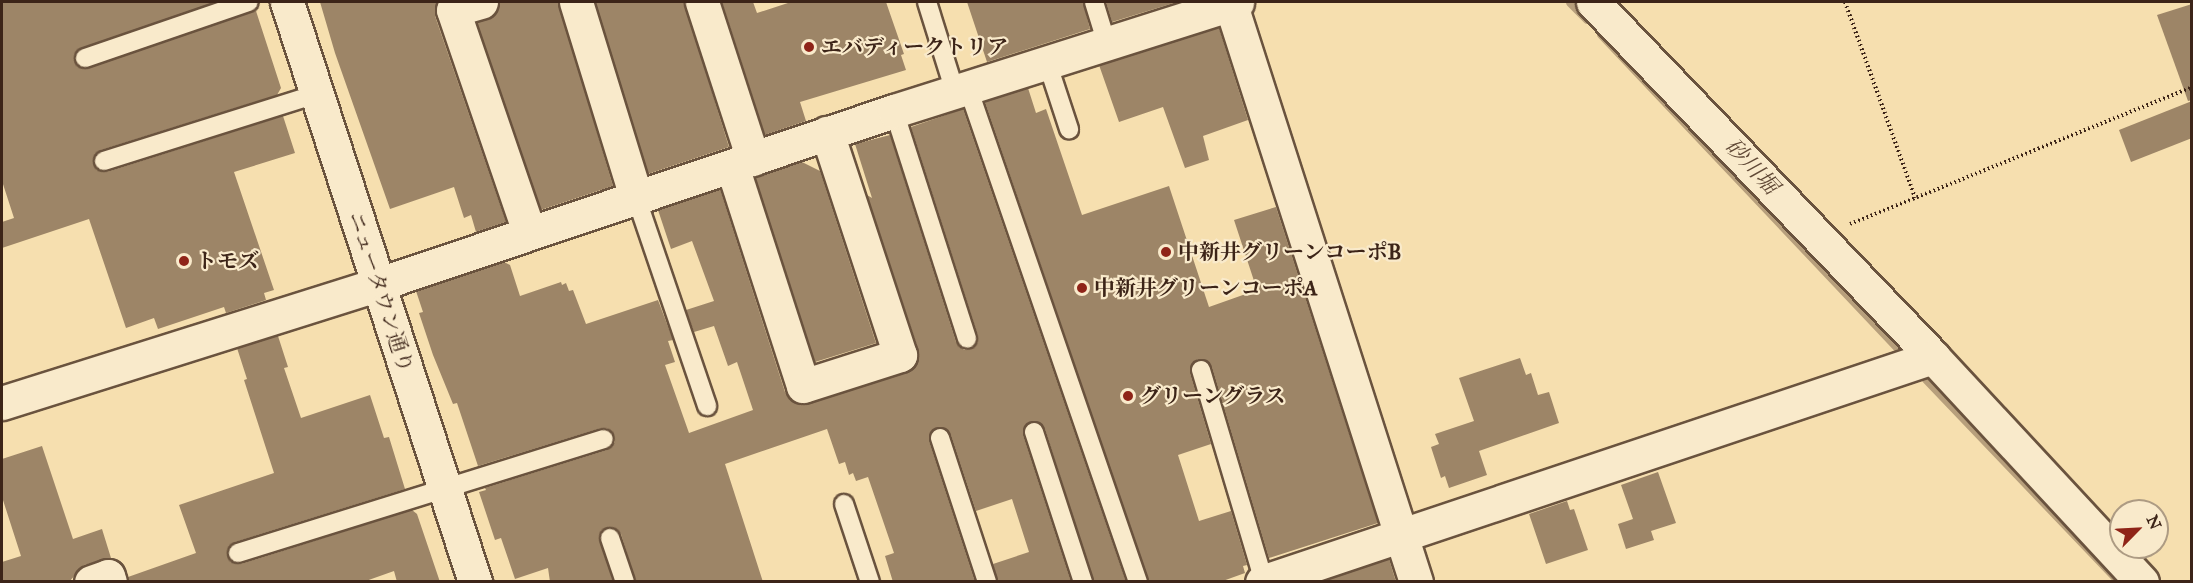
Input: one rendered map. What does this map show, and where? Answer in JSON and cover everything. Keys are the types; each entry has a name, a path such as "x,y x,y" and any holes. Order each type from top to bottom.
{"street":[{"name":"ニュータウン通り","path":"287,2 475,582"},
{"path":"481,2 453,10 529,232"},
{"path":"576,2 636,197"},
{"path":"702,2 802,386 900,355 827,133"},
{"path":"2,403 379,284 827,133 1106,41 1233,2 1416,582"},
{"path":"1593,2 1933,357 2142,582"},
{"path":"1263,581 1401,537 1933,357"},
{"path":"91,582 108,576 110,582"}],"lane":[{"path":"85,58 249,2"},
{"path":"927,2 962,90 1138,582"},
{"path":"1094,2 1106,41"},
{"path":"1047,62 1069,129"},
{"path":"104,161 317,94"},
{"path":"894,111 968,339"},
{"path":"636,197 707,406"},
{"path":"1201,370 1263,581"},
{"path":"1034,432 1083,582"},
{"path":"940,438 987,582"},
{"path":"238,554 604,439"},
{"path":"844,504 870,582"},
{"path":"610,538 625,582"}],"path":[{"path":"1845,2 1915,198"},
{"path":"1818,236 2192,87"}],"building":[{"path":"2,2 216,2 81,48 74,55 74,61 83,69 256,11 281,88 277,95 101,150 93,159 97,170 107,172 283,116 295,153 234,172 274,290 264,293 266,300 226,313 224,307 158,329 154,318 126,328 89,219 2,248 2,222 14,218 2,181"},
{"path":"320,2 437,2 435,16 506,222 476,232 471,215 464,218 454,187 390,209 335,53"},
{"path":"499,2 558,2 613,186 541,210 477,23 494,15"},
{"path":"595,2 684,2 729,147 648,174"},
{"path":"722,2 753,2 757,13 791,2 886,2 904,54 901,55 906,70 800,102 806,121 765,135"},
{"path":"967,2 1083,2 1090,29 987,62"},
{"path":"1106,2 1177,2 1112,22"},
{"path":"2192,4 2192,100 2188,101 2157,15"},
{"path":"1219,28 1248,120 1203,136 1209,160 1185,168 1163,107 1119,122 1099,65"},
{"path":"1028,88 1036,113 1046,109 1082,215 1169,186 1209,307 1257,290 1234,220 1276,207 1378,523 1269,558 1212,367 1208,361 1198,359 1192,363 1190,373 1211,444 1178,455 1199,521 1231,511 1247,565 1243,566 1245,573 1220,582 1149,582 985,102"},
{"path":"2192,101 2192,138 2131,162 2119,130"},
{"path":"963,109 1126,582 1094,582 1045,429 1036,421 1025,425 1023,435 1071,582 998,582 993,564 1029,552 1012,499 976,511 951,435 942,427 931,431 929,441 975,582 893,582 885,556 894,553 868,477 856,481 853,473 849,475 845,462 839,464 827,429 725,464 763,582 636,582 621,534 612,527 602,530 599,536 613,582 550,582 548,568 515,579 501,538 495,540 479,492 486,490 485,488 607,450 615,442 614,435 607,428 601,428 478,466 457,403 453,404 433,355 419,313 423,312 416,291 504,262 510,265 520,296 561,282 562,285 566,283 569,291 573,290 586,324 658,300 673,340 668,341 675,362 665,365 689,433 753,410 737,362 728,366 714,326 694,332 686,310 714,301 692,241 671,249 658,210 720,189 785,392 790,399 798,404 809,404 906,373 914,367 918,359 918,349 867,195 872,198 855,144 890,135 956,342 964,350 971,349 978,342 978,336 911,127"},
{"path":"802,162 820,171 876,343 815,362 755,177"},
{"path":"278,336 288,367 284,368 301,418 370,395 384,438 389,437 405,489 235,542 227,550 230,561 241,564 412,510 417,514 440,582 397,582 394,571 363,582 128,582 128,577 196,553 179,505 274,473 244,380 247,379 237,348"},
{"path":"1520,358 1526,375 1531,373 1538,395 1549,392 1559,423 1479,451 1487,475 1449,488 1445,476 1441,478 1431,447 1439,444 1435,434 1474,421 1459,378"},
{"path":"42,446 73,539 102,529 111,558 84,565 69,582 2,582 2,562 21,556 2,497 2,459"},
{"path":"1658,472 1676,523 1651,531 1654,540 1626,549 1618,524 1633,519 1621,485"},
{"path":"1567,501 1570,510 1574,509 1588,550 1546,564 1529,514"},
{"path":"1389,559 1396,582 1322,582"}],"waterway":[{"name":"砂川堀","path":"1570,2 1587,19"},
{"name":"砂川堀","path":"1601,34 1906,357"},
{"name":"砂川堀","path":"1926,379 2115,577"}],"place":[{"name":"エバディークトリア","path":"809,47"},
{"name":"中新井グリーンコーポB","path":"1166,252"},
{"name":"トモズ","path":"184,261"},
{"name":"中新井グリーンコーポA","path":"1082,288"},
{"name":"グリーングラス","path":"1128,396"}]}
